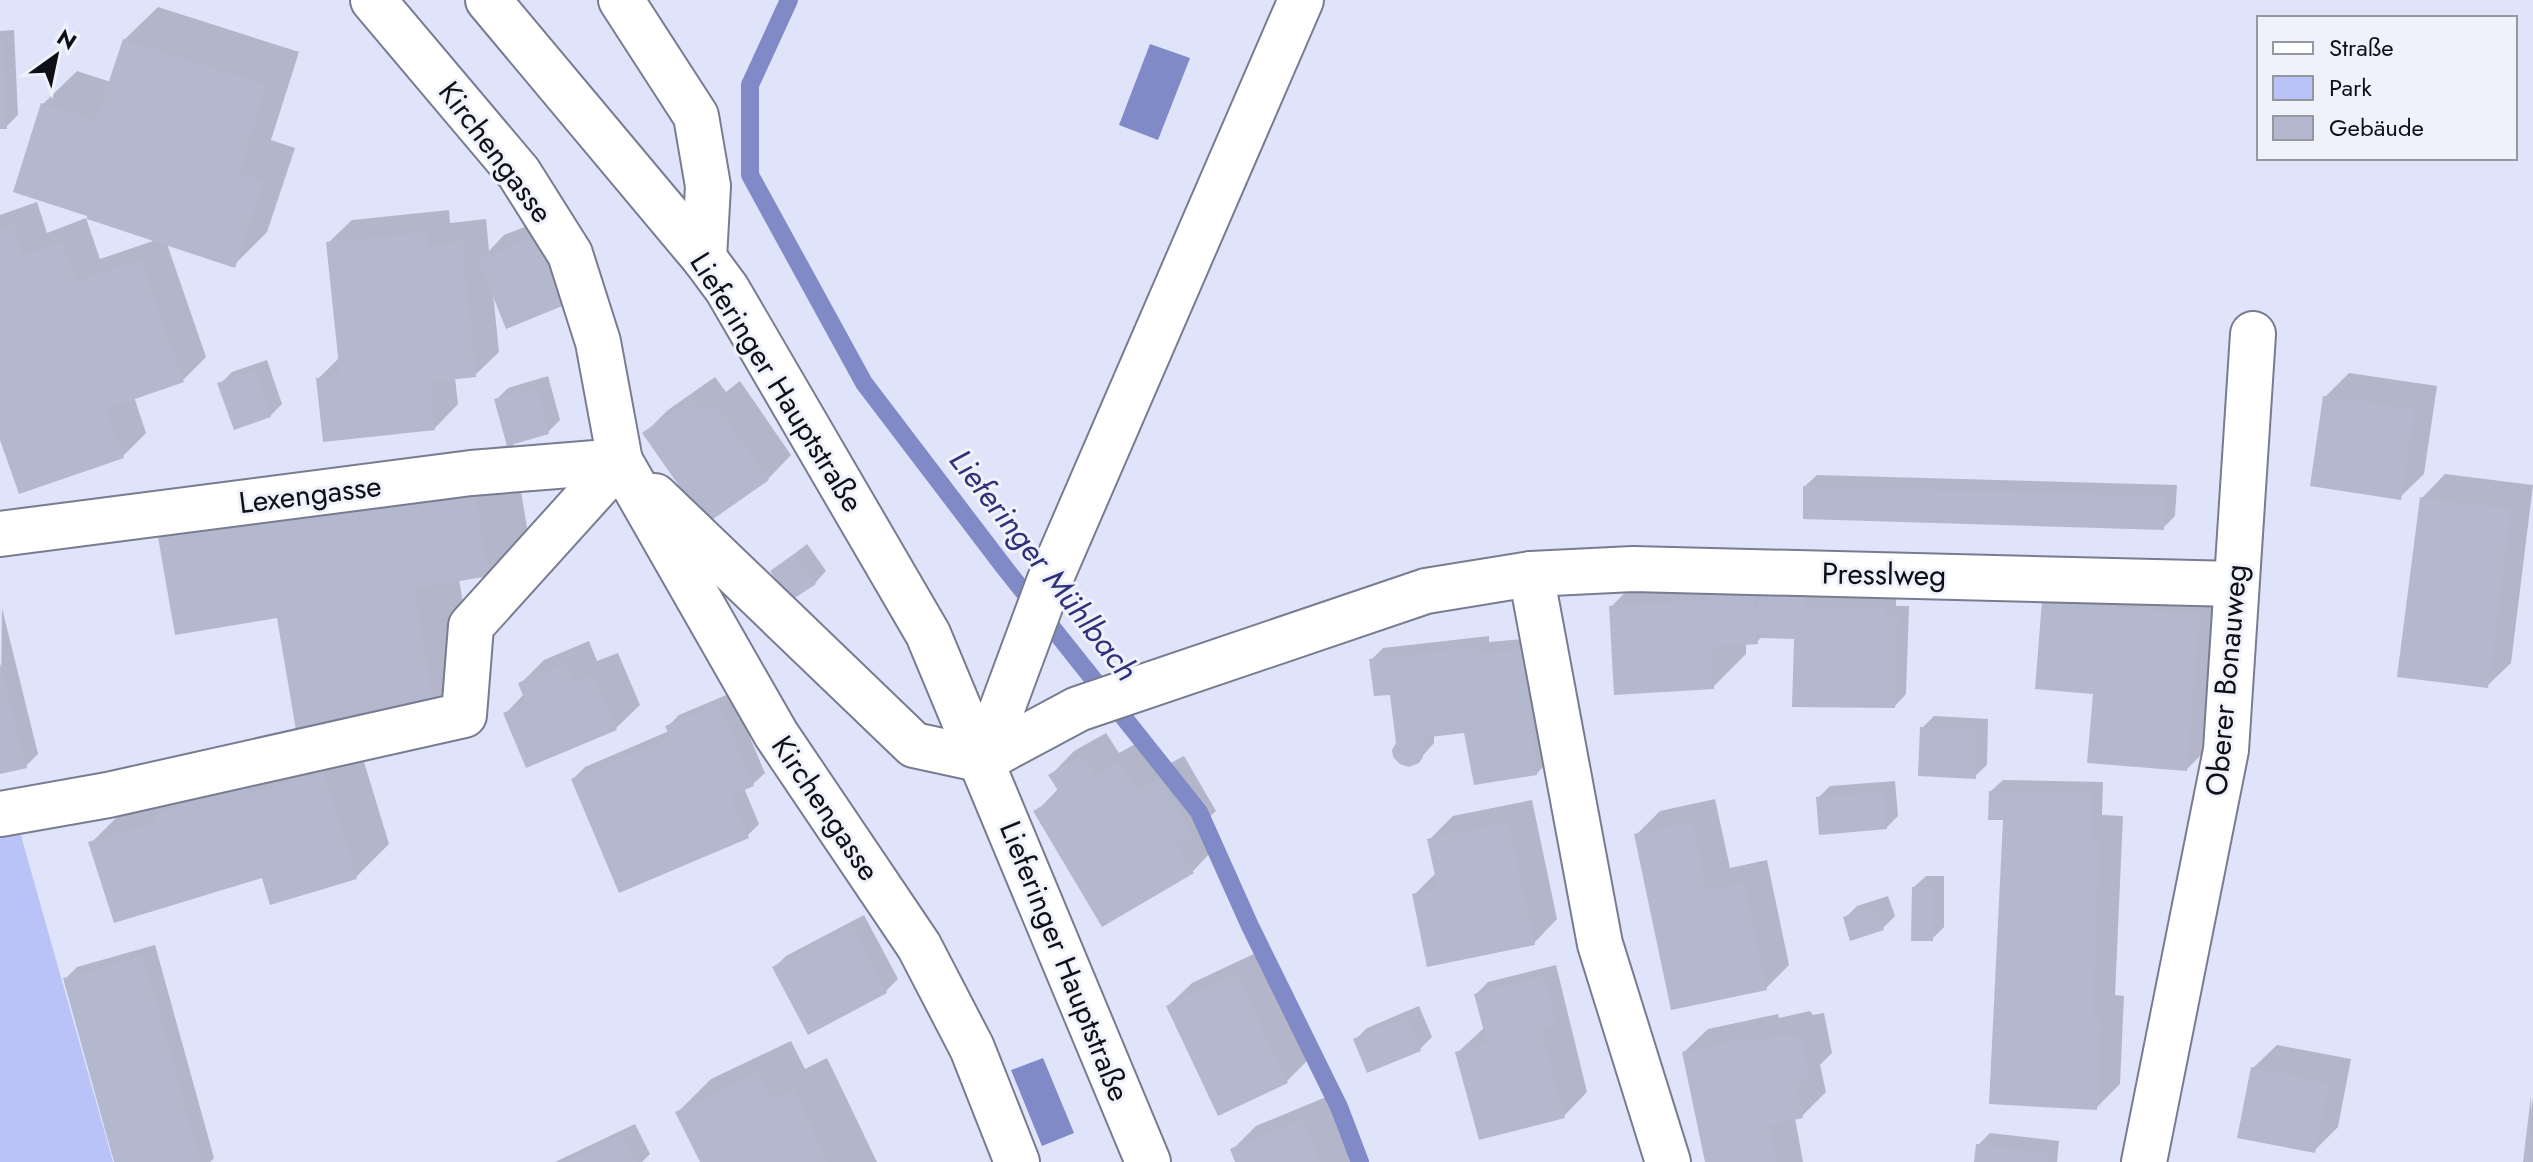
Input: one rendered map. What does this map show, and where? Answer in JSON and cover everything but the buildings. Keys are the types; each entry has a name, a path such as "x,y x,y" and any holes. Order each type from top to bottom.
{"street":[{"name":"Kirchengasse","path":"373,0 519,173 570,254 598,342 620,461 776,734 919,946 972,1048 1017,1162"},
{"name":"Lieferinger Hauptstraße","path":"488,0 727,289 928,634 1148,1162"},
{"path":"621,0 696,116 708,186 704,258"},
{"path":"0,814 108,795 464,715 471,626 620,461 914,745 983,760 1049,582 1301,0"},
{"name":"Oberer Bonauweg","path":"2144,1162 2226,750 2253,334"},
{"name":"Lexengasse","path":"0,534 471,473 620,461"},
{"name":"Presslweg","path":"983,760 1078,709 1426,591 1531,574 1649,569 2236,584"},
{"path":"1531,574 1600,944 1668,1162"}],"green space":[{"path":"18,825 113,1162 0,1162 0,829"}],"shaded area":[{"path":"1150,44 1190,58 1158,140 1119,125"},
{"path":"1043,1058 1074,1133 1042,1146 1011,1070"}],"waterway":[{"name":"Lieferinger Mühlbach","path":"789,0 750,85 750,175 864,383 1004,567 1199,812 1250,926 1339,1107 1360,1162"}]}
